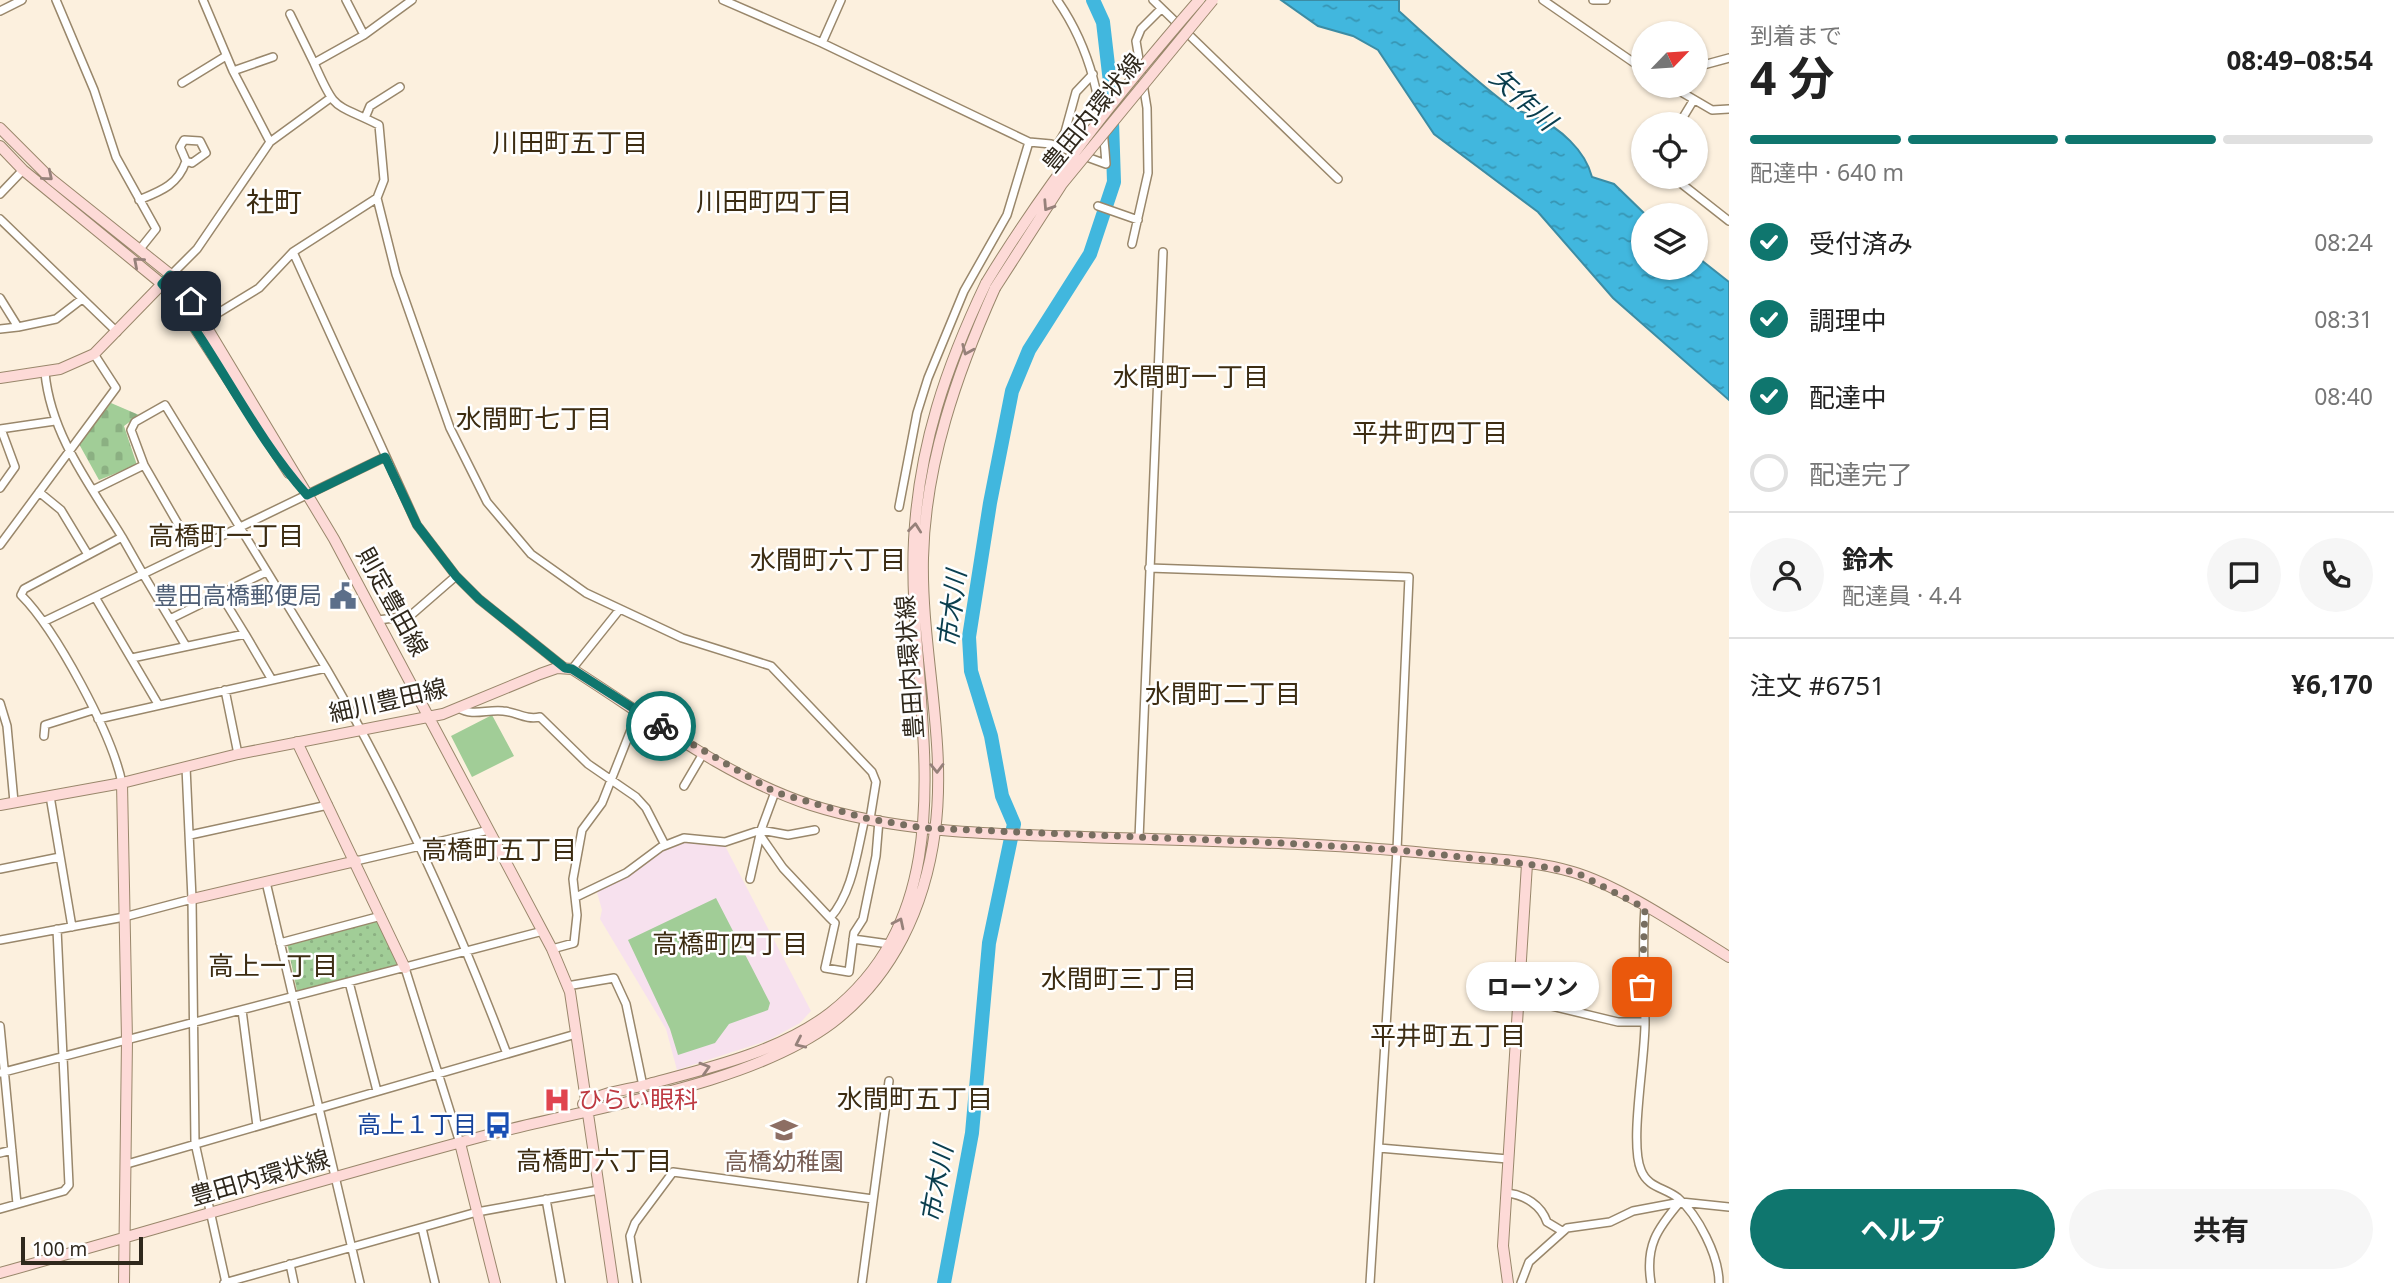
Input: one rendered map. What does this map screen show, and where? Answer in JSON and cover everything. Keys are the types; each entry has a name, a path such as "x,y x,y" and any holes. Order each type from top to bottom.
{"street":[{"path":"0,11 22,0"},
{"path":"56,0 94,90 110,144 156,229 140,249"},
{"path":"203,0 233,71 270,142"},
{"path":"346,0 364,35"},
{"path":"314,63 364,35 412,0"},
{"path":"723,0 822,43 1029,142 1056,147 1106,164 1101,101 1093,74 1082,43 1057,0"},
{"path":"822,43 841,0"},
{"path":"1153,0 1160,10 1201,45 1338,179"},
{"name":"豊田内環状線","path":"0,1273 572,1113 643,1086 752,1054 830,1013 852,992 889,944 912,892 923,828 926,748 914,607 914,539 934,408 953,351 1014,236 1070,155 1199,0"},
{"name":"豊田内環状線","path":"588,1106 756,1063 810,1038 850,1008 884,970 905,936 921,897 936,828 938,767 923,558 933,466 963,360 990,285 1069,174 1213,0"},
{"path":"1543,0 1631,61"},
{"path":"1593,0 1606,0"},
{"path":"1132,244 1148,173 1147,108 1136,41 1141,29 1160,10"},
{"path":"290,14 330,99 346,112 379,125 384,180 377,198 396,274 450,428 473,479 487,502 531,554 576,586 682,638 771,666 872,772 876,782 871,819 841,906 830,918"},
{"path":"182,83 226,56"},
{"path":"233,71 273,57"},
{"path":"1708,64 1729,58"},
{"path":"1056,147 1065,132 1076,92 1093,74"},
{"path":"365,118 370,106 400,87"},
{"path":"1689,98 1712,110 1729,109"},
{"path":"0,378 65,368 94,354 197,249 270,142 330,99"},
{"path":"1686,112 1693,101"},
{"name":"則定豊田線","path":"0,128 51,179 170,275 205,321 307,495 430,717 552,949 567,986 588,1106 613,1283"},
{"path":"900,507 917,412 928,379 964,291 1007,215 1029,142"},
{"name":"則定豊田線","path":"0,146 23,170 162,284 184,311 280,460 307,495"},
{"path":"139,200 171,185 186,161"},
{"path":"0,194 23,170"},
{"path":"1688,189 1729,221"},
{"path":"205,321 259,288 293,252 377,198"},
{"path":"1098,206 1138,220"},
{"path":"0,219 117,332"},
{"path":"293,252 417,525 456,576 479,599 569,668 704,752 775,792 871,819 923,828 1397,850 1575,872 1645,908 1729,957"},
{"path":"1139,839 1163,252"},
{"path":"0,298 18,327"},
{"path":"0,329 56,318 82,299"},
{"path":"0,545 116,388 94,354"},
{"path":"45,373 55,421 69,452 186,646"},
{"path":"193,550 144,465 132,425 165,405 362,730 468,951 508,1054"},
{"path":"0,488 15,467 0,429 55,421"},
{"path":"45,621 385,457"},
{"path":"93,490 144,465"},
{"path":"38,492 61,510 87,553"},
{"path":"122,537 87,553 24,589 21,595 45,621 98,719 118,763 122,783 127,1040 124,1283"},
{"path":"1149,568 1409,577 1397,850 1370,1283"},
{"path":"170,619 266,572"},
{"path":"378,620 410,616 456,576"},
{"path":"221,595 272,680"},
{"path":"95,597 158,704"},
{"path":"569,668 620,609"},
{"path":"132,657 245,634"},
{"path":"98,719 326,668"},
{"name":"細川豊田線","path":"0,805 122,783 237,754 430,717 459,708 540,674 569,668"},
{"path":"225,690 237,754"},
{"path":"0,703 7,726 14,802"},
{"path":"459,708 468,713 505,711 527,719 540,718 588,764 613,780 646,808 665,845"},
{"path":"44,736 45,725 93,710"},
{"path":"552,949 574,943 576,897 573,878 582,830 600,806 613,780 638,712"},
{"path":"297,742 405,968 460,1143 495,1283"},
{"path":"684,786 704,752"},
{"path":"186,767 192,899 191,1023 195,1143 225,1283 477,1212 599,1190"},
{"path":"750,879 760,832 775,792"},
{"path":"50,796 72,927"},
{"path":"190,835 328,805"},
{"path":"760,832 783,868 835,923 825,968 849,972 853,939 863,919 876,856 871,819"},
{"path":"0,940 124,917 489,830"},
{"path":"576,897 626,873 665,845 692,838 727,842 760,832 788,835 815,830"},
{"path":"0,869 60,857"},
{"path":"1508,1283 1503,1246 1527,864"},
{"path":"266,882 291,998 360,1283"},
{"path":"1645,908 1642,951 1645,1022 1637,1159 1648,1182 1681,1202 1693,1215 1717,1265 1719,1283"},
{"path":"280,943 381,916"},
{"path":"0,1209 64,1191 69,1185 57,929"},
{"path":"2,1072 543,932"},
{"path":"853,939 889,944"},
{"path":"567,986 614,978 626,1004 643,1086"},
{"path":"349,982 377,1091"},
{"path":"1518,998 1618,1022 1645,1022"},
{"path":"242,1010 257,1126"},
{"path":"0,1026 2,1072 17,1204"},
{"path":"127,1164 576,1034"},
{"path":"862,1283 889,1081"},
{"path":"1379,1149 1508,1158"},
{"path":"0,1153 12,1150"},
{"path":"638,1283 630,1236 635,1223 673,1172 873,1199"},
{"path":"1507,1193 1522,1194 1543,1212 1547,1222 1562,1231"},
{"path":"546,1199 561,1283"},
{"path":"1651,1283 1649,1249 1660,1227 1681,1202"},
{"path":"1521,1283 1529,1262 1562,1231 1610,1222 1633,1211 1681,1202 1729,1207"},
{"path":"422,1228 435,1283"},
{"path":"290,1264 294,1283"}],"shaded area":[{"path":"698,838 723,842 811,1011 800,1023 769,1040 677,1070 666,1029 600,919 602,910 596,889 626,877 672,844"}],"green space":[{"path":"111,403 139,415 124,426 137,465 99,480 79,444"},
{"path":"492,715 514,756 472,777 451,736"},
{"path":"716,898 770,1003 768,1010 729,1024 715,1043 678,1055 670,1029 628,940"},
{"path":"377,921 398,966 297,991 287,943"}],"water":[{"path":"1281,0 1399,0 1399,11 1453,60 1509,106 1544,121 1562,133 1584,158 1592,177 1614,184 1634,203 1631,203 1631,280 1708,280 1708,265 1729,282 1729,400 1613,298 1538,212 1434,134 1378,50 1353,36 1318,26"}],"waterway":[{"name":"市木川","path":"944,1283 972,1133 989,943 1014,824 1002,796 991,736 971,671 969,637 990,503 1012,391 1029,350 1090,254 1114,182 1111,91 1103,22 1093,0"}],"way so far":[{"path":"661,726 775,792 838,812 923,828 1397,850 1575,872 1612,888 1645,908 1642,987"}],"place":[{"name":"豊田高橋郵便局","path":"343,596"},
{"name":"ローソン","path":"1642,987"},
{"name":"ひらい眼科","path":"557,1100"},
{"name":"高上１丁目","path":"498,1125"},
{"name":"高橋幼稚園","path":"784,1130"}],"district":[{"name":"川田町五丁目","path":"570,143"},
{"name":"社町","path":"274,202"},
{"name":"川田町四丁目","path":"774,202"},
{"name":"水間町一丁目","path":"1191,377"},
{"name":"水間町七丁目","path":"534,419"},
{"name":"平井町四丁目","path":"1430,433"},
{"name":"高橋町一丁目","path":"226,536"},
{"name":"水間町六丁目","path":"828,560"},
{"name":"水間町二丁目","path":"1223,694"},
{"name":"高橋町五丁目","path":"499,850"},
{"name":"高橋町四丁目","path":"730,944"},
{"name":"高上一丁目","path":"273,966"},
{"name":"水間町三丁目","path":"1119,979"},
{"name":"平井町五丁目","path":"1448,1036"},
{"name":"水間町五丁目","path":"915,1099"},
{"name":"高橋町六丁目","path":"594,1161"}],"route":[{"path":"191,301 170,275 162,284 184,311 280,460 307,495 385,457 417,525 456,576 479,599 565,668 572,669 661,726"}],"water label":[{"name":"矢作川","path":"1523,99"}]}
